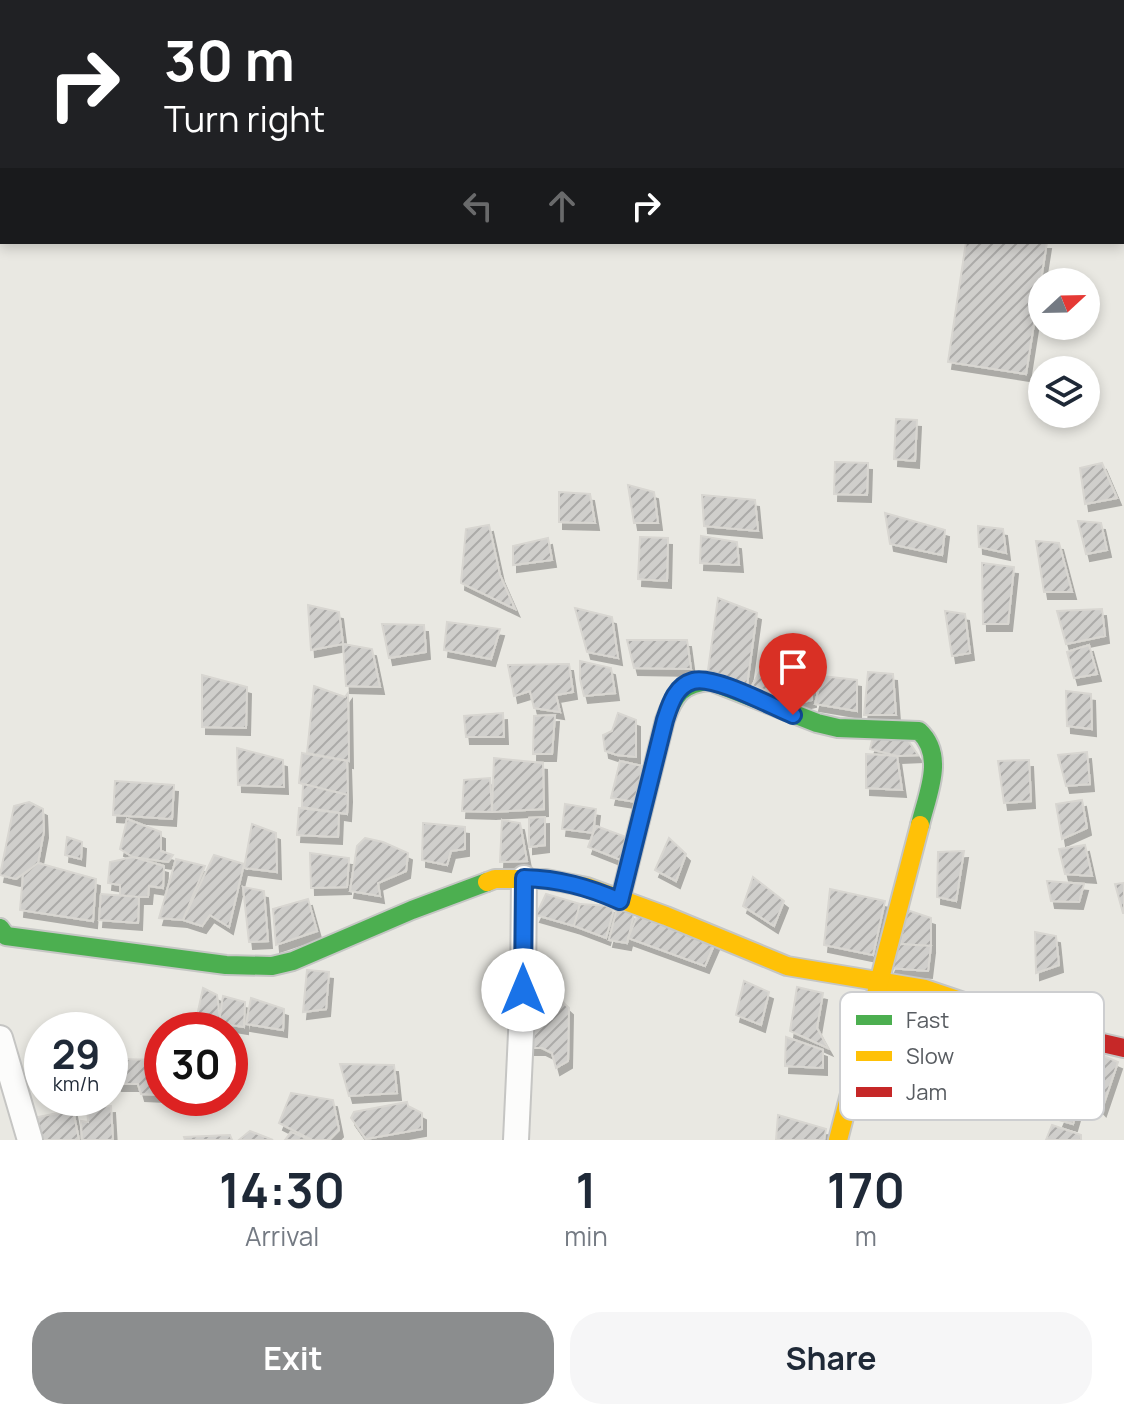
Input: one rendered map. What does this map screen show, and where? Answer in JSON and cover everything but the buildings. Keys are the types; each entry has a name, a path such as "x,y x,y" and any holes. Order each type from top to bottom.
{"street":[{"path":"620,901 665,720 673,698 693,681 710,681 793,715 838,728 919,731 928,738 933,749 934,770 876,992"},
{"path":"516,1140 523,990 524,878"},
{"path":"2,938 226,965 272,966 293,961 412,910 495,879 546,879 587,887 787,966 934,992"},
{"path":"0,1038 30,1140"},
{"path":"1104,1043 1124,1048"},
{"path":"838,1140 843,1120"}],"traffic: fast":[{"path":"620,901 665,720 680,692 692,684 710,681 817,723 838,728 919,731 932,752 933,764 920,825"},
{"path":"0,928 6,936 226,965 272,966 293,961 487,882"}],"traffic: slow":[{"path":"877,992 920,825"},
{"path":"487,882 495,879 546,879 587,887 787,966 934,992"},
{"path":"838,1140 843,1120"}],"traffic: jam":[{"path":"1104,1043 1124,1048"}],"route":[{"path":"523,990 524,878 587,887 620,901 665,720 680,689 693,681 710,681 793,715"}]}
